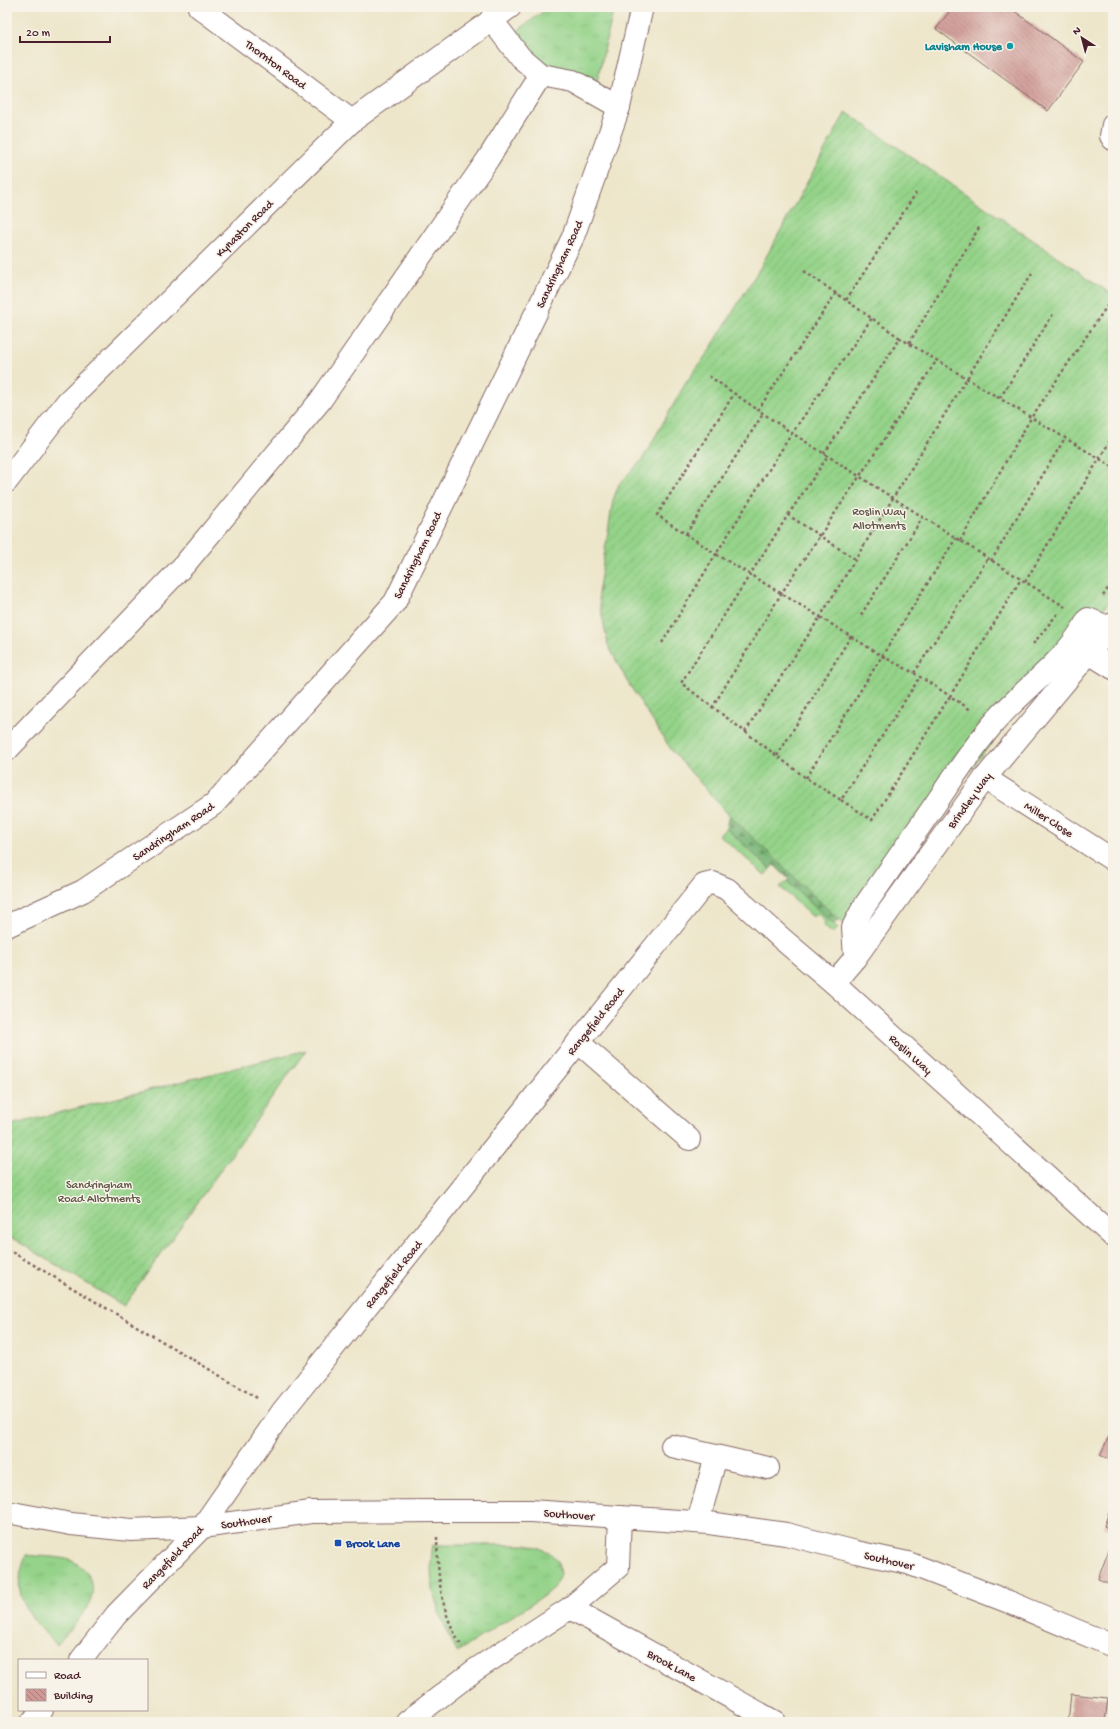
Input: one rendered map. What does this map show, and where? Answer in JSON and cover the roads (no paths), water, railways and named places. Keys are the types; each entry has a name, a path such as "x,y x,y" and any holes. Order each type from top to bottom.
{"street":[{"name":"Thornton Road","path":"199,7 352,121"},
{"name":"Kynaston Road","path":"7,481 67,402 352,121 510,7"},
{"name":"Sandringham Road","path":"7,926 83,891 214,804 395,602 573,237 619,108 642,7"},
{"path":"492,19 520,57 541,75 572,81 619,108"},
{"path":"7,750 185,564 320,401 488,159 541,75"},
{"path":"1113,125 1111,136 1113,139"},
{"path":"855,958 853,927 863,908 955,775 993,724 1019,696 1069,649 1080,634 1088,619 1111,626"},
{"name":"Brindley Way","path":"834,983 855,958 985,778 1111,626"},
{"path":"1089,653 1113,668"},
{"name":"Miller Close","path":"985,778 1113,860"},
{"name":"Roslin Way","path":"704,885 713,883 727,889 834,983 1113,1236"},
{"name":"Rangefield Road","path":"82,1659 116,1615 202,1527 282,1412 704,885"},
{"path":"578,1042 689,1139"},
{"path":"672,1446 768,1468"},
{"path":"698,1522 716,1456"},
{"name":"Southover","path":"7,1512 71,1524 130,1530 202,1527 311,1512 530,1511 698,1522 786,1534 856,1552 908,1563 1008,1602 1113,1646"},
{"path":"407,1722 475,1670 570,1608 618,1568 620,1517"},
{"name":"Brook Lane","path":"570,1608 775,1722"},
{"path":"32,1722 41,1711"}],"place":[{"name":"Lavisham House","path":"1010,46"},
{"name":"Brook Lane","path":"338,1543"}],"park label":[{"name":"Roslin Way Allotments","path":"879,518"},
{"name":"Sandringham Road Allotments","path":"99,1191"}]}
